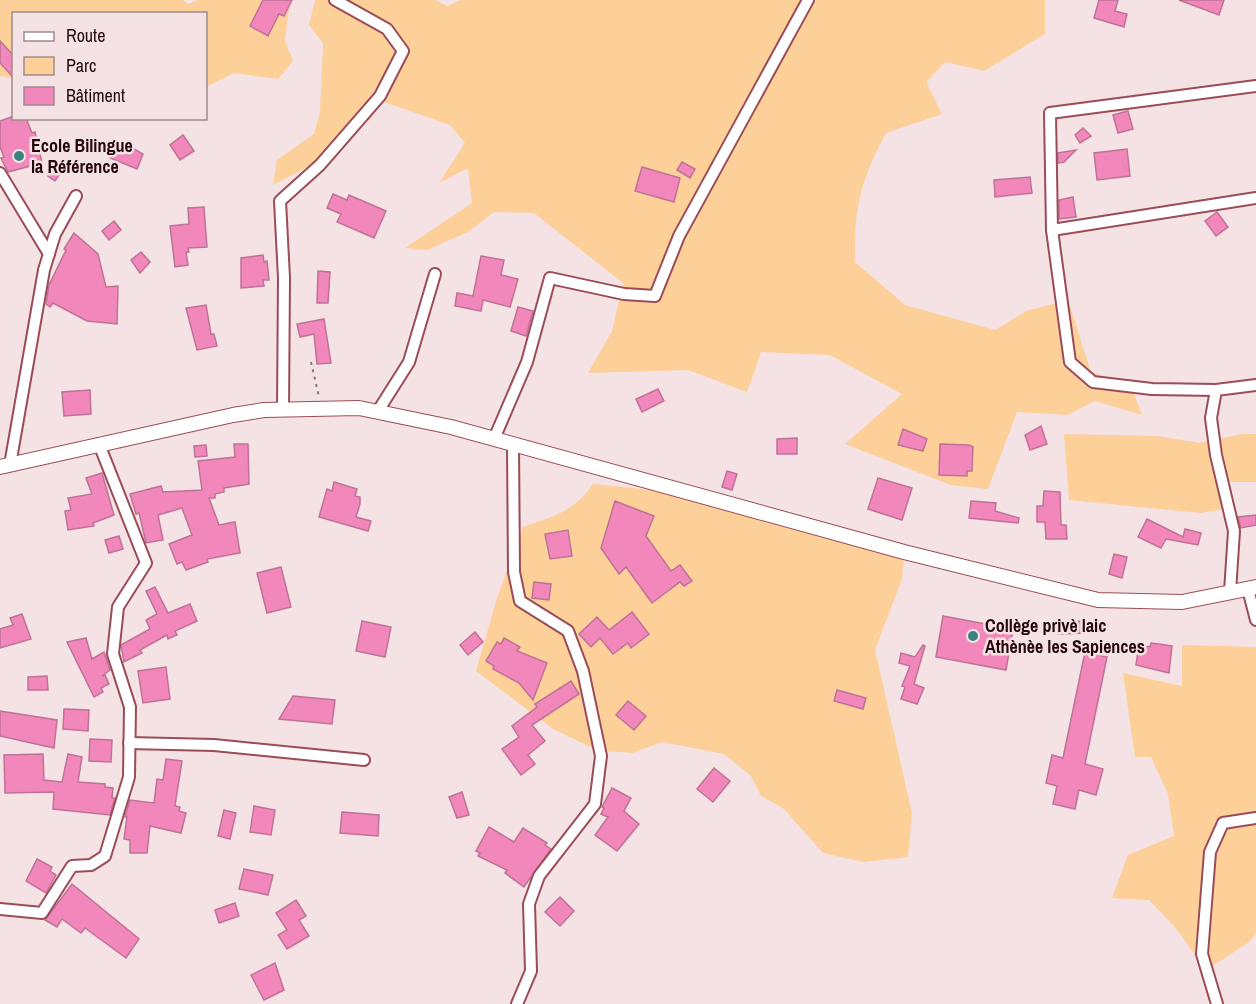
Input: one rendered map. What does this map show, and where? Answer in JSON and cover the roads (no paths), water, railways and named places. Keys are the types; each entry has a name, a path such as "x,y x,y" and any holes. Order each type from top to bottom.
{"street":[{"path":"283,409 284,278 280,201 320,165 380,96 403,51 387,29 335,0"},
{"path":"494,439 527,362 550,278 624,294 655,296 679,236 808,0"},
{"path":"1256,86 1050,113 1052,230 1070,362 1093,382 1152,389 1216,390 1256,385"},
{"path":"0,173 49,254"},
{"path":"76,196 55,234 49,254 5,466 233,415 283,409 359,408 494,439 952,566 1098,600 1182,602 1252,588 1256,620"},
{"path":"1052,230 1256,198"},
{"path":"378,411 409,362 435,274"},
{"path":"1216,390 1211,418 1234,531 1230,592"},
{"path":"0,909 42,913 72,866 91,865 105,856 129,777 130,707 113,654 118,607 146,563 99,444"},
{"path":"513,445 514,572 520,601 568,630 583,671 601,756 595,804 539,876 529,904 531,971 517,1004"},
{"path":"129,743 214,746 364,760"},
{"path":"1217,1004 1202,954 1210,852 1223,823 1256,818"}],"place":[{"name":"Ecole Bilingue la Référence","path":"19,156"},
{"name":"Collège privè laic Athènèe les Sapiences","path":"973,636"}]}
